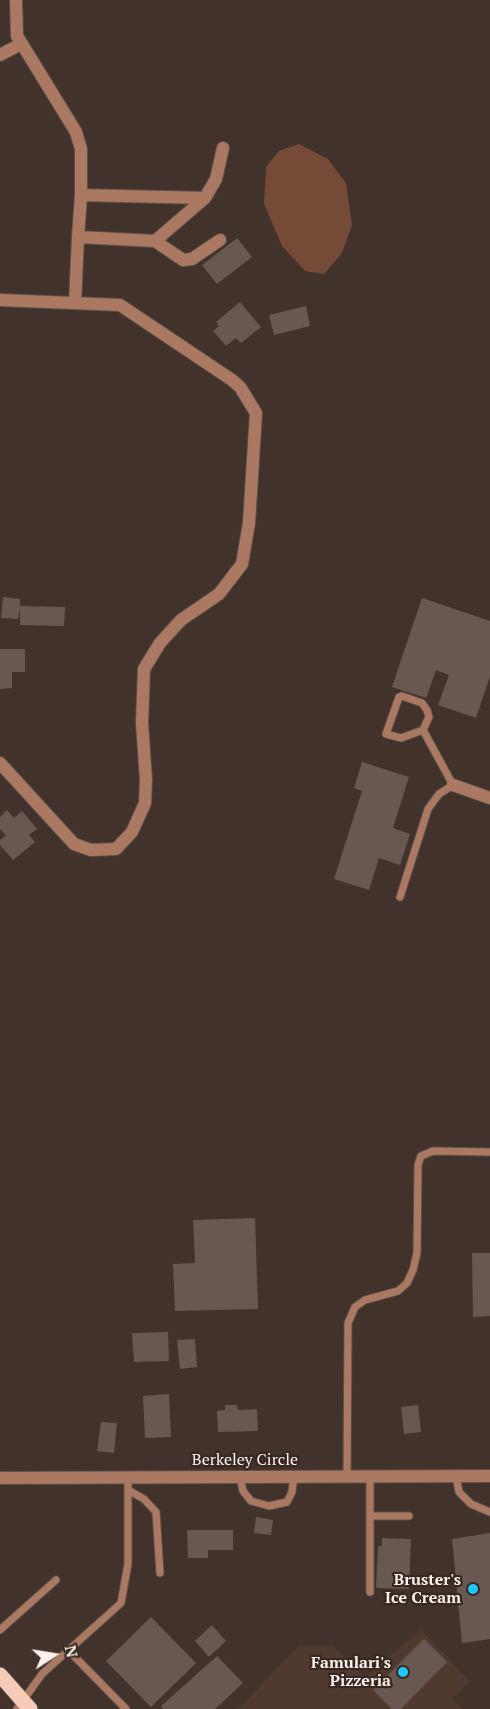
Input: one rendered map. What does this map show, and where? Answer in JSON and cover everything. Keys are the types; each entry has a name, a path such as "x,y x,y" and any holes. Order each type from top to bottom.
{"main road":[{"path":"0,1676 23,1706"}],"street":[{"path":"16,0 17,36 76,132 81,149 75,303"},
{"path":"0,55 21,44"},
{"path":"155,241 205,198 216,179 223,148"},
{"path":"81,195 205,198"},
{"path":"78,237 155,241 183,260 192,259 220,240"},
{"path":"0,300 120,305 157,328 240,387 256,413 247,533 242,564 219,594 181,621 160,643 144,669 142,723 146,780 145,803 132,832 116,849 91,850 74,844 0,763"},
{"path":"453,785 490,798"},
{"name":"Berkeley Circle","path":"0,1479 128,1484 240,1477 490,1476"}],"lane":[{"path":"399,697 423,703 429,717 423,730 401,738 386,734 399,697"},
{"path":"400,897 428,809 439,795 453,785 423,730"},
{"path":"346,1476 348,1323 355,1308 365,1300 398,1291 407,1283 413,1270 417,1253 418,1165 421,1156 433,1151 490,1152"},
{"path":"240,1477 243,1491 250,1501 269,1506 287,1502 292,1492 294,1476"},
{"path":"370,1476 370,1592"},
{"path":"456,1476 459,1491 471,1504 490,1512"},
{"path":"128,1484 156,1512 160,1573"},
{"path":"23,1706 42,1674 121,1603 128,1564 128,1484"},
{"path":"370,1516 409,1516"},
{"path":"0,1630 56,1580"},
{"path":"69,1651 126,1709"}],"shaded area":[{"path":"299,144 328,159 346,183 352,225 342,253 324,274 305,271 282,246 264,204 266,167 279,151"},
{"path":"421,1629 470,1681 453,1699 462,1709 237,1709 299,1646 333,1646 365,1678"}],"building":[{"path":"237,238 252,257 217,284 202,265"},
{"path":"240,302 261,327 241,343 236,338 226,346 213,331 219,326 216,322"},
{"path":"306,306 310,326 274,335 269,315"},
{"path":"3,597 20,599 20,606 65,607 64,626 20,625 20,608 18,619 1,618"},
{"path":"422,598 490,621 490,676 476,718 438,705 449,675 436,670 426,698 392,687"},
{"path":"0,649 25,649 25,672 12,672 12,688 0,689"},
{"path":"362,762 409,777 393,828 410,834 400,865 379,858 369,890 334,879 362,791 354,788"},
{"path":"7,810 14,818 22,811 37,829 29,835 35,842 13,860 0,845 0,840 6,835 0,829 0,817"},
{"path":"255,1218 258,1309 175,1311 173,1264 195,1263 193,1220"},
{"path":"472,1253 490,1253 490,1316 473,1317"},
{"path":"168,1332 169,1361 134,1362 132,1333"},
{"path":"195,1339 197,1367 180,1369 177,1340"},
{"path":"169,1394 171,1437 145,1438 143,1396"},
{"path":"225,1405 237,1405 238,1410 257,1409 258,1431 218,1432 217,1411 225,1410"},
{"path":"418,1405 421,1432 404,1434 401,1407"},
{"path":"101,1422 117,1423 114,1453 97,1451"},
{"path":"256,1517 273,1520 271,1535 254,1533"},
{"path":"187,1530 233,1530 233,1550 208,1550 208,1558 188,1558"},
{"name":"Bruster's Ice Cream","path":"490,1533 490,1639 462,1643 452,1539"},
{"path":"382,1538 411,1539 409,1589 376,1588 378,1546 382,1546"},
{"path":"151,1617 196,1663 151,1707 106,1661"},
{"path":"212,1625 226,1641 209,1657 195,1641"},
{"path":"424,1639 447,1662 401,1709 392,1709 373,1690"},
{"path":"217,1656 243,1683 215,1709 163,1709 161,1706"}],"place":[{"name":"Bruster's Ice Cream","path":"473,1589"},
{"name":"Famulari's Pizzeria","path":"403,1672"}]}
